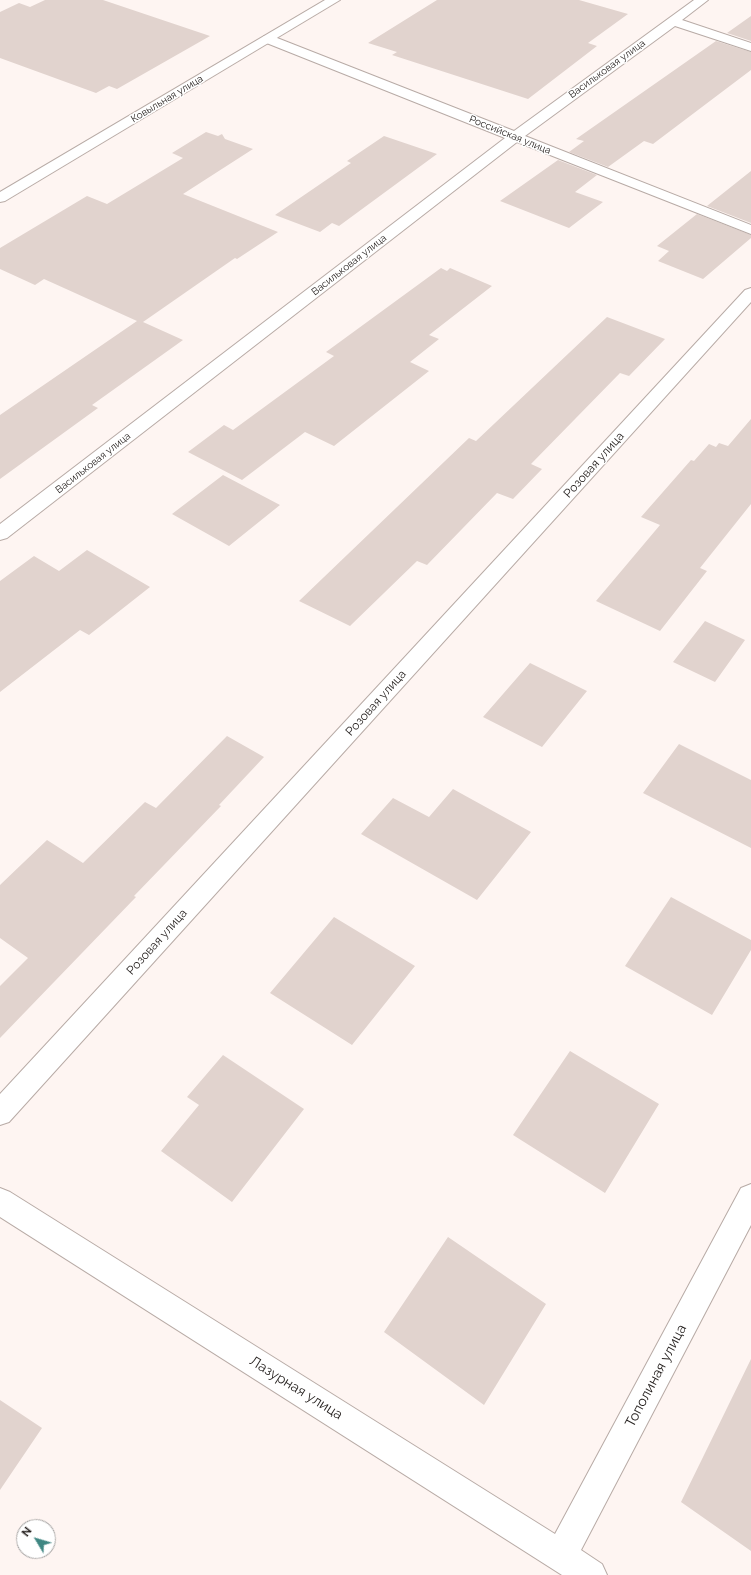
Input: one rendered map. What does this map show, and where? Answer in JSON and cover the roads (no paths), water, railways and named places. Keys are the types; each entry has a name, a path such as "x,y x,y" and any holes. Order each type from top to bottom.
{"street":[{"name":"Ковыльная улица","path":"0,198 334,0"},
{"name":"Васильковая улица","path":"0,534 515,137 702,0"},
{"path":"673,21 751,47"},
{"name":"Российская улица","path":"268,40 751,230"},
{"name":"Розовая улица","path":"0,1113 751,294"},
{"name":"Тополиная улица","path":"560,1555 751,1197"},
{"name":"Лазурная улица","path":"0,1201 591,1575"}]}
